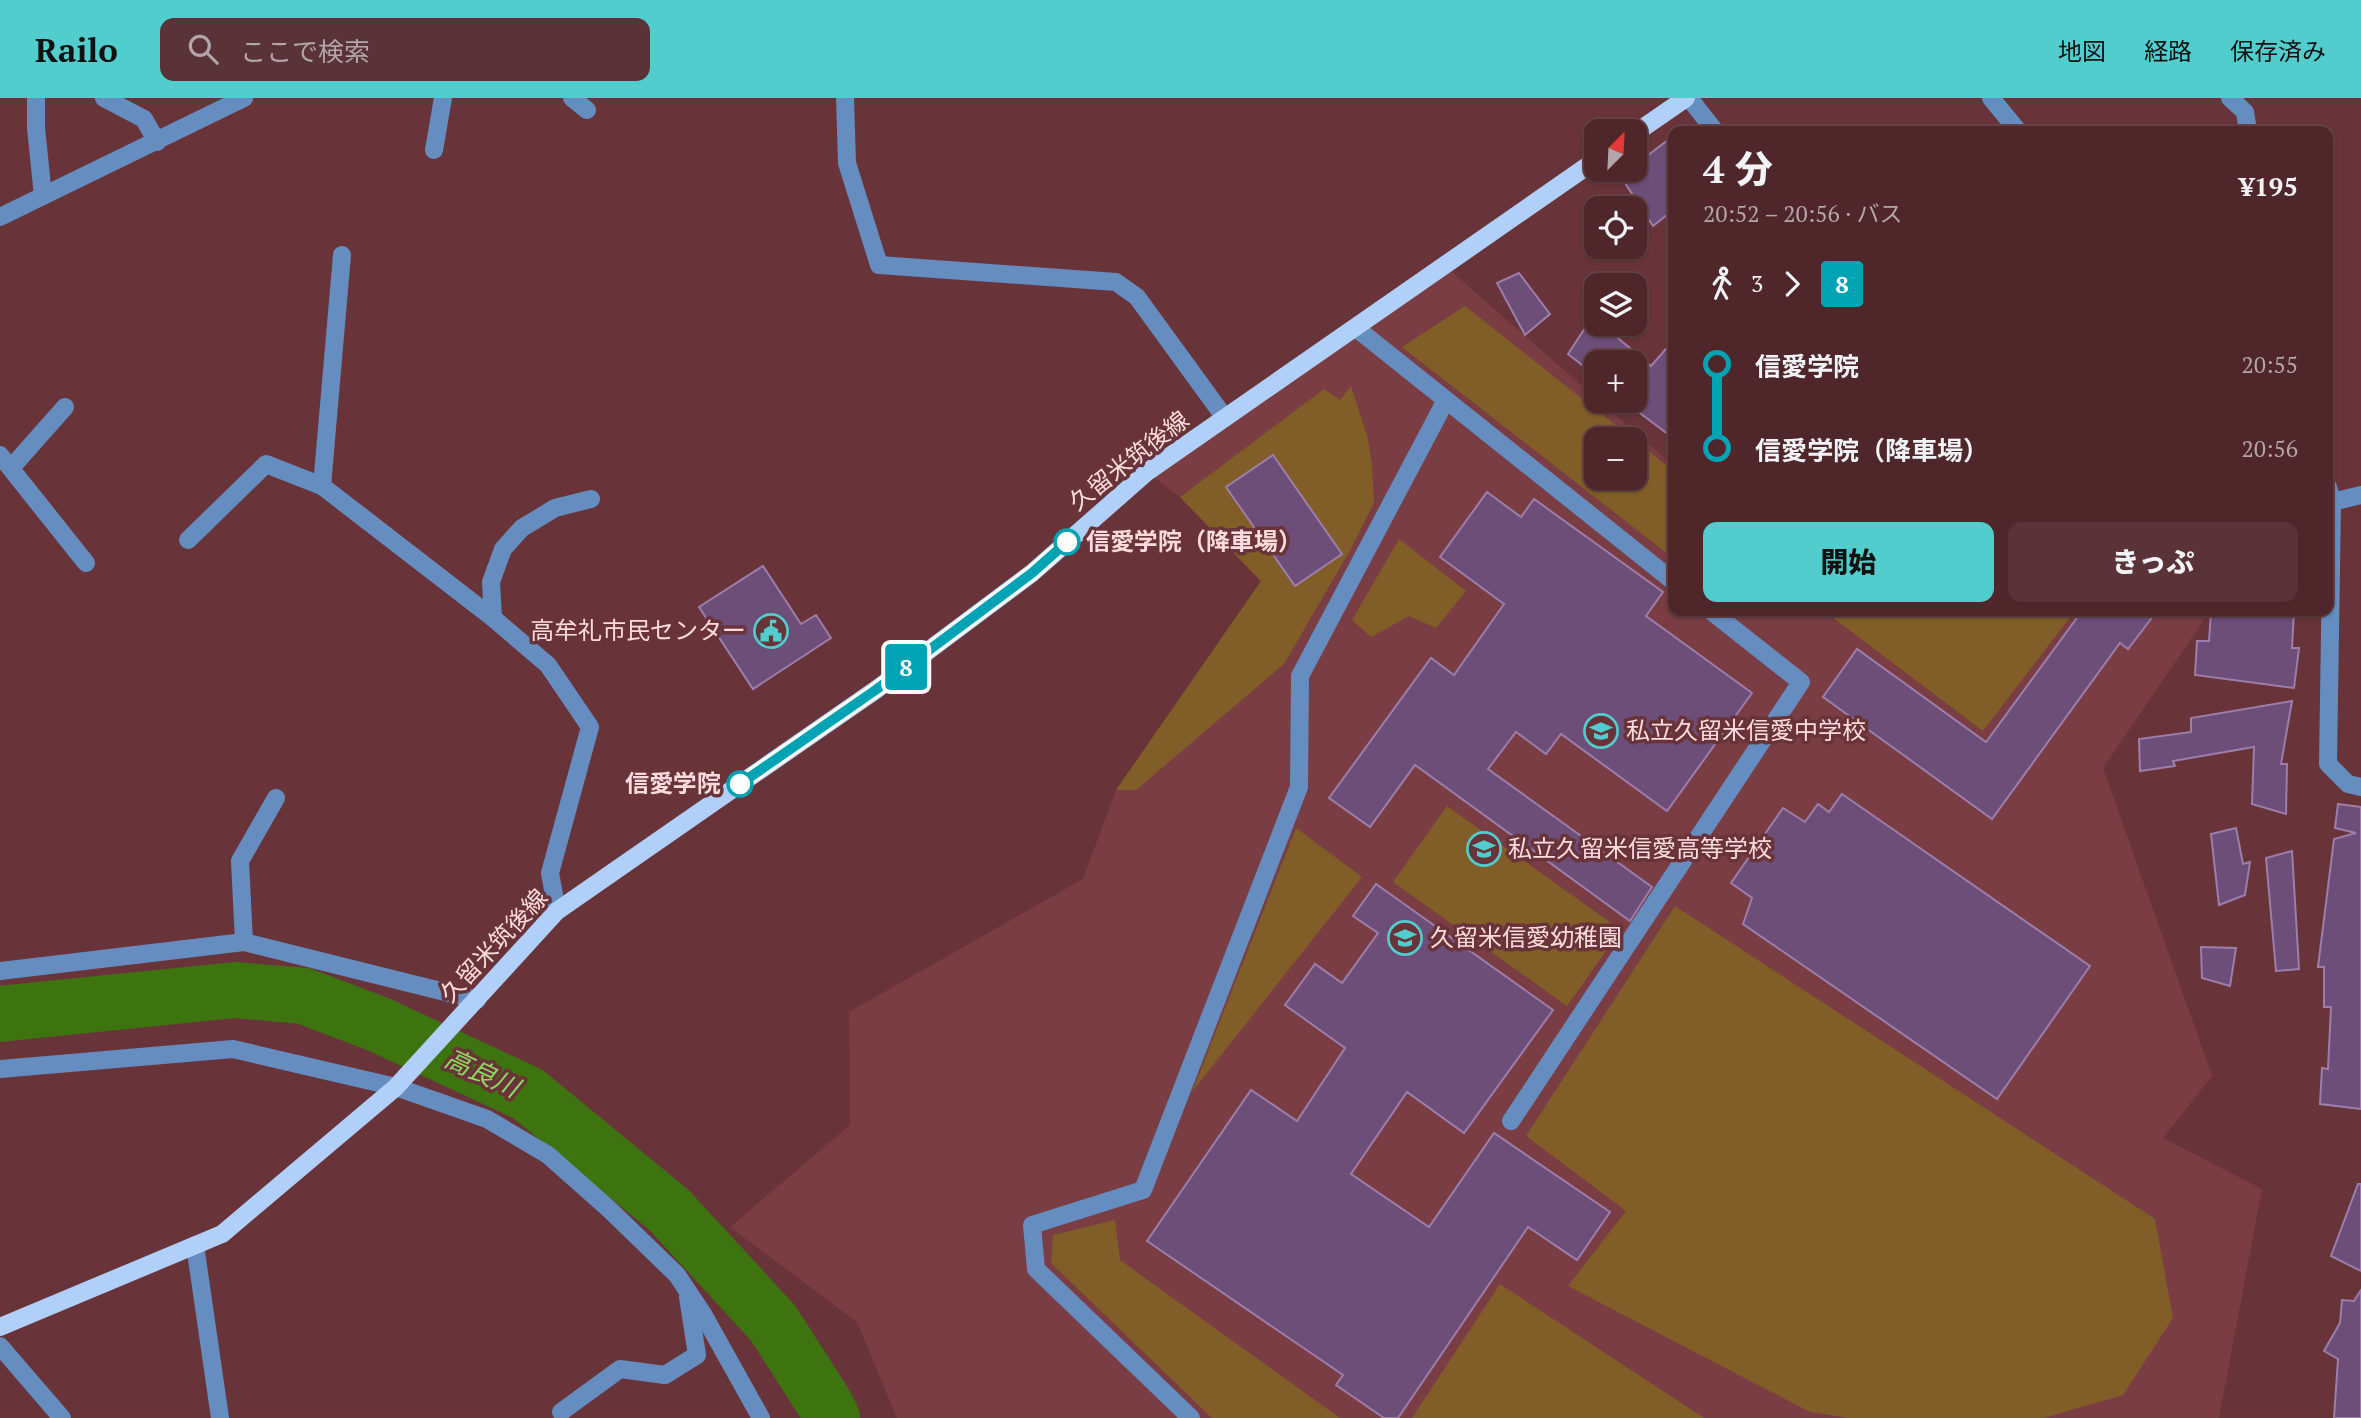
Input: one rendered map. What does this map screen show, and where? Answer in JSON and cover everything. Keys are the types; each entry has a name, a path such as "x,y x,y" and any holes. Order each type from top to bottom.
{"main road":[{"path":"1647,125 1687,98"},
{"name":"久留米筑後線","path":"0,1327 222,1234 399,1083 556,911 877,689 1032,573 1147,472 1584,168"}],"street":[{"path":"36,98 36,128 43,196"},
{"path":"104,98 144,119 157,142"},
{"path":"0,217 244,98"},
{"path":"434,150 443,98"},
{"path":"572,98 587,110"},
{"path":"845,98 847,163 879,265 1116,282 1138,297 1225,418"},
{"path":"1687,98 1711,126"},
{"path":"1991,98 2014,126"},
{"path":"2230,98 2245,112 2247,126"},
{"path":"322,486 342,255"},
{"path":"1356,328 1668,577"},
{"path":"1191,1418 1036,1269 1032,1225 1143,1190 1298,787 1300,676 1446,400"},
{"path":"65,407 5,462 86,563"},
{"path":"188,540 266,464 322,486 493,618 548,665 590,727 550,873 556,911"},
{"path":"2333,497 2361,495"},
{"path":"493,618 491,582 503,549 522,528 555,508 591,499"},
{"path":"1511,1121 1801,682 1717,616"},
{"path":"2329,616 2328,764 2348,784 2361,788"},
{"path":"244,942 240,861 276,798"},
{"path":"0,971 244,942 477,1000"},
{"path":"0,1069 233,1049 399,1083 487,1119 548,1155 677,1275 704,1314 761,1418"},
{"path":"195,1245 220,1418"},
{"path":"561,1412 620,1369 665,1375 697,1355 687,1290"},
{"path":"0,1346 62,1418"}],"shaded area":[{"path":"1445,266 1584,388 1584,413 1613,413 1629,427 1584,427 1584,490 1647,490 1647,443 1668,461 1668,616 2207,616 2103,768 2212,1076 2163,1138 2262,1189 2219,1418 897,1418 857,1322 730,1227 850,1125 849,1012 1083,879 1116,790 1261,582 1180,497 1147,472"},
{"path":"1465,306 1584,400 1584,413 1600,413 1618,427 1584,427 1584,489 1402,347"},
{"path":"1351,386 1368,439 1374,503 1284,664 1136,790 1116,790 1261,581 1180,497 1324,389 1340,400"},
{"path":"1647,450 1668,467 1668,554 1586,490 1647,490"},
{"path":"1399,539 1466,591 1436,628 1409,616 1371,637 1352,620"},
{"path":"1831,616 2071,616 1983,731"},
{"path":"1447,806 1621,930 1567,1006 1393,882"},
{"path":"1296,828 1362,877 1192,1092"},
{"path":"1675,906 2155,1219 2173,1318 2123,1395 2044,1418 1848,1418 1810,1412 1568,1286 1626,1211 1526,1136"},
{"path":"1115,1220 1120,1260 1340,1418 1212,1418 1051,1263 1053,1235"},
{"path":"1500,1284 1704,1418 1412,1418"}],"building":[{"path":"1668,140 1668,214 1653,226 1647,217 1647,196 1633,196 1624,182 1647,182 1647,156"},
{"path":"1519,273 1550,314 1525,335 1497,283"},
{"path":"1584,330 1584,336 1619,336 1618,338 1632,350 1584,350 1584,367 1568,354"},
{"path":"1668,347 1668,434 1640,413 1647,413 1647,363 1651,366"},
{"path":"1273,455 1342,554 1295,586 1226,487"},
{"path":"1487,492 1521,517 1534,499 1663,592 1646,616 1752,693 1667,811 1561,734 1546,754 1516,732 1488,769 1652,887 1630,921 1415,765 1370,827 1329,798 1431,658 1454,675 1504,604 1440,557"},
{"name":"高牟礼市民センター","path":"763,566 801,624 816,615 831,638 753,689 699,607"},
{"path":"2078,616 2153,616 2128,649 2120,643 1992,819 1823,697 1857,649 1986,742"},
{"path":"2211,616 2294,616 2292,648 2299,648 2294,688 2195,675 2197,641 2209,641"},
{"path":"2292,701 2281,764 2287,764 2286,814 2252,804 2254,747 2173,761 2175,766 2140,771 2139,739 2191,732 2191,718"},
{"path":"1842,794 2090,966 1997,1099 1743,924 1752,898 1731,883 1783,808 1805,822 1818,804 1829,812"},
{"path":"2338,804 2361,807 2361,1109 2320,1104 2322,1068 2328,1069 2331,1007 2324,1007 2324,967 2318,967 2334,839 2356,833 2335,828"},
{"path":"2236,828 2243,864 2250,862 2245,895 2219,905 2211,834"},
{"path":"2292,851 2299,969 2276,971 2266,858"},
{"path":"1376,884 1553,1010 1464,1133 1407,1092 1351,1174 1429,1227 1494,1133 1610,1212 1577,1260 1528,1227 1398,1418 1384,1418 1336,1385 1343,1375 1147,1241 1251,1090 1297,1121 1345,1048 1285,1005 1315,964 1342,983 1378,933 1353,916"},
{"path":"2201,947 2236,948 2230,986 2202,978"},
{"path":"2358,1184 2361,1184 2361,1271 2331,1256"},
{"path":"2361,1290 2361,1418 2334,1418 2338,1359 2324,1351 2340,1323 2342,1300 2354,1301"}],"waterway":[{"name":"高良川","path":"0,1014 235,990 304,996 380,1025 528,1094 669,1210 773,1323 832,1418"}],"bus line":[{"name":"8","path":"740,784 877,689 1032,573 1067,542"}],"place":[{"name":"信愛学院（降車場）","path":"1067,542"},
{"name":"高牟礼市民センター","path":"771,631"},
{"name":"私立久留米信愛中学校","path":"1601,731"},
{"name":"信愛学院","path":"740,784"},
{"name":"私立久留米信愛高等学校","path":"1484,849"},
{"name":"久留米信愛幼稚園","path":"1405,938"}]}
